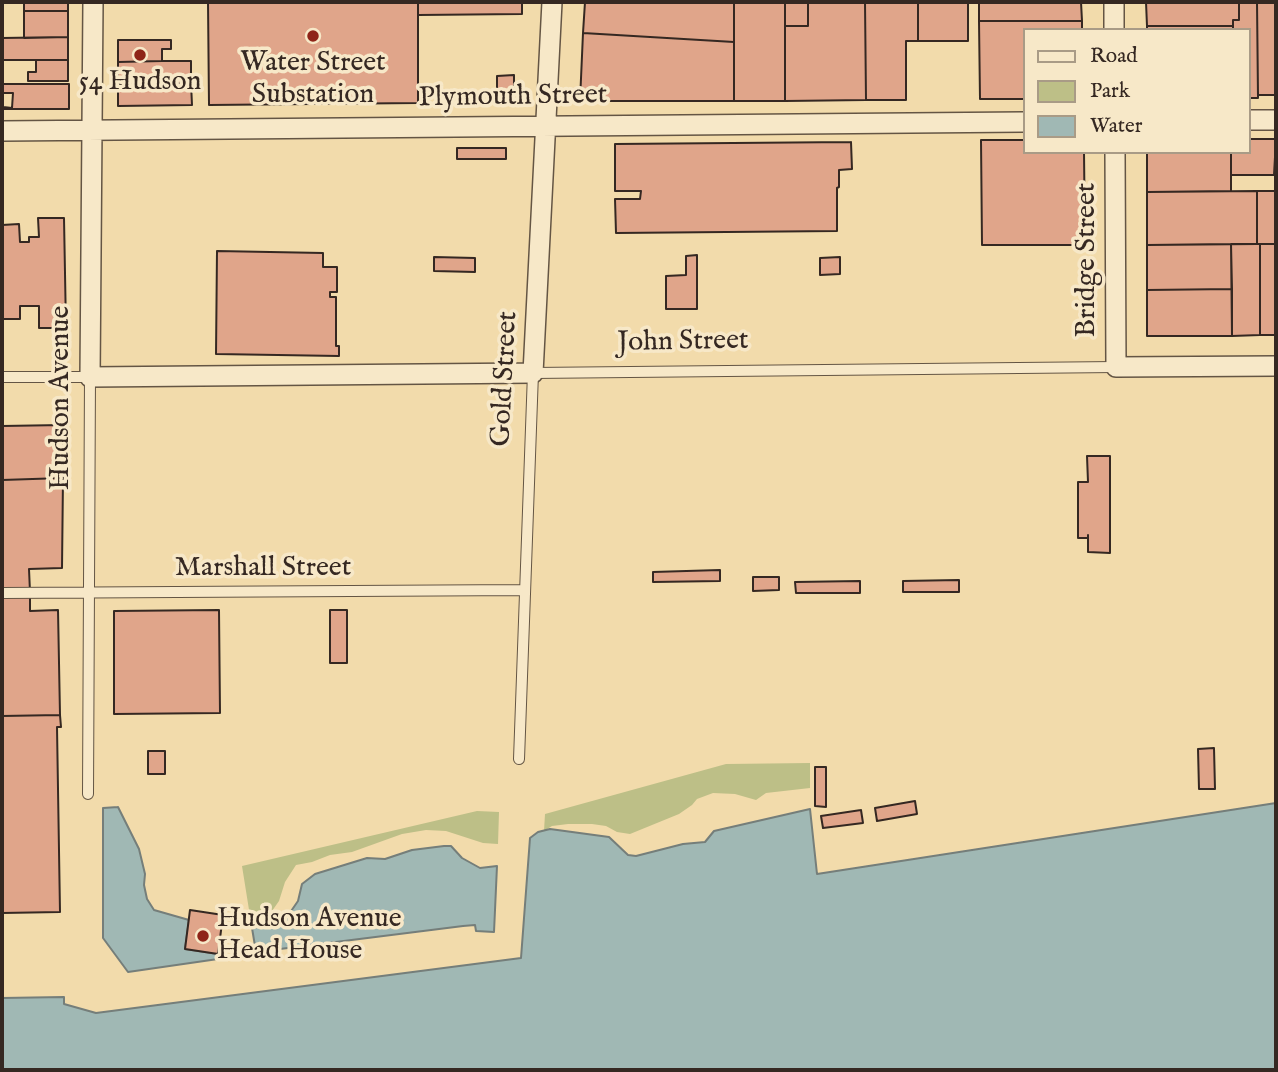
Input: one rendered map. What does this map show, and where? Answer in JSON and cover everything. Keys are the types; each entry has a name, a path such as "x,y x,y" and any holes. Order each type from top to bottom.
{"street":[{"name":"Hudson Avenue","path":"90,377 93,2"},
{"name":"Gold Street","path":"533,373 552,2"},
{"path":"1114,2 1114,28"},
{"path":"1250,120 1276,120"},
{"name":"Plymouth Street","path":"2,131 1023,122"},
{"name":"Bridge Street","path":"1115,154 1116,367"},
{"name":"John Street","path":"1116,367 1276,366"},
{"name":"John Street","path":"90,377 533,373"}],"lane":[{"name":"John Street","path":"533,373 1116,367"},
{"name":"Gold Street","path":"519,759 533,373"},
{"path":"2,377 90,377"},
{"name":"Hudson Avenue","path":"88,794 90,377"},
{"name":"Marshall Street","path":"2,593 525,590"}],"green space":[{"path":"810,763 810,788 766,793 756,800 735,794 713,793 697,799 679,814 630,834 592,824 552,826 544,831 545,814 726,764"},
{"path":"477,811 499,812 498,844 483,843 446,831 426,830 402,834 352,852 296,865 272,911 250,916 242,866"}],"water":[{"path":"1276,803 1276,1070 2,1070 2,998 64,997 64,1004 96,1013 521,958 530,838 538,832 550,829 609,837 628,855 636,856 683,844 705,842 714,831 810,809 817,874"},
{"path":"118,807 139,849 147,899 154,910 189,920 185,949 218,954 218,959 128,972 103,938 103,808"},
{"path":"451,846 462,858 480,868 497,866 494,932 476,931 475,925 463,926 256,952 252,928 274,924 287,917 298,901 302,884 315,874 367,858 385,859 412,850"}],"building":[{"path":"24,2 68,2 68,11 24,11"},
{"name":"Water Street Substation","path":"208,2 418,2 418,103 209,105"},
{"path":"418,2 522,2 522,14 418,15"},
{"path":"585,2 734,2 734,42 583,33"},
{"path":"734,2 785,2 785,101 734,101"},
{"path":"785,2 808,2 808,26 785,26"},
{"path":"808,2 865,2 866,100 785,101 785,26 808,26"},
{"path":"865,2 918,2 918,41 906,41 906,100 866,100"},
{"path":"918,2 968,2 968,41 918,41"},
{"path":"979,2 1081,2 1082,21 979,21"},
{"path":"1146,2 1239,2 1239,20 1233,20 1233,26 1147,26"},
{"path":"1239,2 1257,2 1258,98 1250,98 1250,28 1233,28 1233,20 1239,20"},
{"path":"1257,2 1276,2 1276,95 1258,95"},
{"path":"24,11 68,11 68,37 24,38"},
{"path":"979,21 1082,21 1082,28 1023,28 1023,99 980,99"},
{"path":"1147,26 1233,26 1233,28"},
{"path":"583,33 734,42 734,101 580,101"},
{"path":"68,37 68,60 2,60 2,38"},
{"name":"54 Hudson","path":"118,40 171,40 171,49 162,49 162,61 118,62"},
{"path":"36,60 68,60 68,81 28,81 28,72 36,72"},
{"path":"191,61 191,83 118,84 118,62"},
{"path":"514,75 514,95 497,96 497,76"},
{"path":"191,83 192,105 118,106 118,84"},
{"path":"2,84 69,84 69,109 2,109","holes":["3,93 13,93 12,108 3,107"]},
{"path":"1250,139 1276,139 1274,175 1231,175 1231,154 1250,154"},
{"path":"981,140 1023,140 1023,154 1084,154 1085,245 982,245"},
{"path":"851,142 852,169 839,170 837,231 616,233 615,199 640,199 641,191 615,191 615,144"},
{"path":"457,148 506,148 506,159 457,159"},
{"path":"1147,154 1231,154 1231,191 1147,192"},
{"path":"1257,191 1276,191 1276,244 1257,244"},
{"path":"1257,191 1257,244 1147,245 1147,192"},
{"path":"38,218 64,218 66,328 39,328 39,306 20,306 20,319 2,319 2,225 19,224 20,242 29,242 29,237 39,237"},
{"path":"1231,244 1232,289 1147,290 1147,245"},
{"path":"1231,244 1260,244 1260,335 1232,336"},
{"path":"1260,244 1276,244 1276,335 1260,335"},
{"path":"217,251 323,253 323,267 337,267 337,292 330,292 330,297 336,297 336,346 339,346 339,356 216,354"},
{"path":"697,255 697,309 666,309 666,276 686,275 686,256"},
{"path":"434,257 475,258 475,272 434,271"},
{"path":"840,257 840,274 820,275 820,258"},
{"path":"1232,289 1232,336 1147,336 1147,290"},
{"path":"63,425 63,478 2,480 2,426"},
{"path":"1087,456 1110,456 1110,553 1088,552 1088,538 1078,538 1078,482 1088,482"},
{"path":"63,478 62,568 29,569 30,592 2,592 2,480"},
{"path":"720,570 720,581 653,582 653,572"},
{"path":"753,577 779,577 779,590 753,591"},
{"path":"959,580 959,592 903,592 903,581"},
{"path":"860,581 860,593 796,593 795,582"},
{"path":"2,592 30,592 30,611 58,610 60,715 2,716"},
{"path":"219,610 220,713 114,714 114,611"},
{"path":"330,610 347,610 347,663 330,663"},
{"path":"60,715 61,727 57,727 60,912 2,913 2,716"},
{"path":"1214,748 1215,789 1199,789 1198,749"},
{"path":"148,751 165,751 165,774 148,774"},
{"path":"815,767 826,767 826,807 815,806"},
{"path":"915,801 917,814 877,821 875,808"},
{"path":"861,810 863,823 823,828 821,816"},
{"name":"Hudson Avenue Head House","path":"190,910 223,915 218,954 185,949"}],"place":[{"name":"Water Street Substation","path":"313,36"},
{"name":"54 Hudson","path":"140,55"},
{"name":"Hudson Avenue Head House","path":"203,936"}]}
